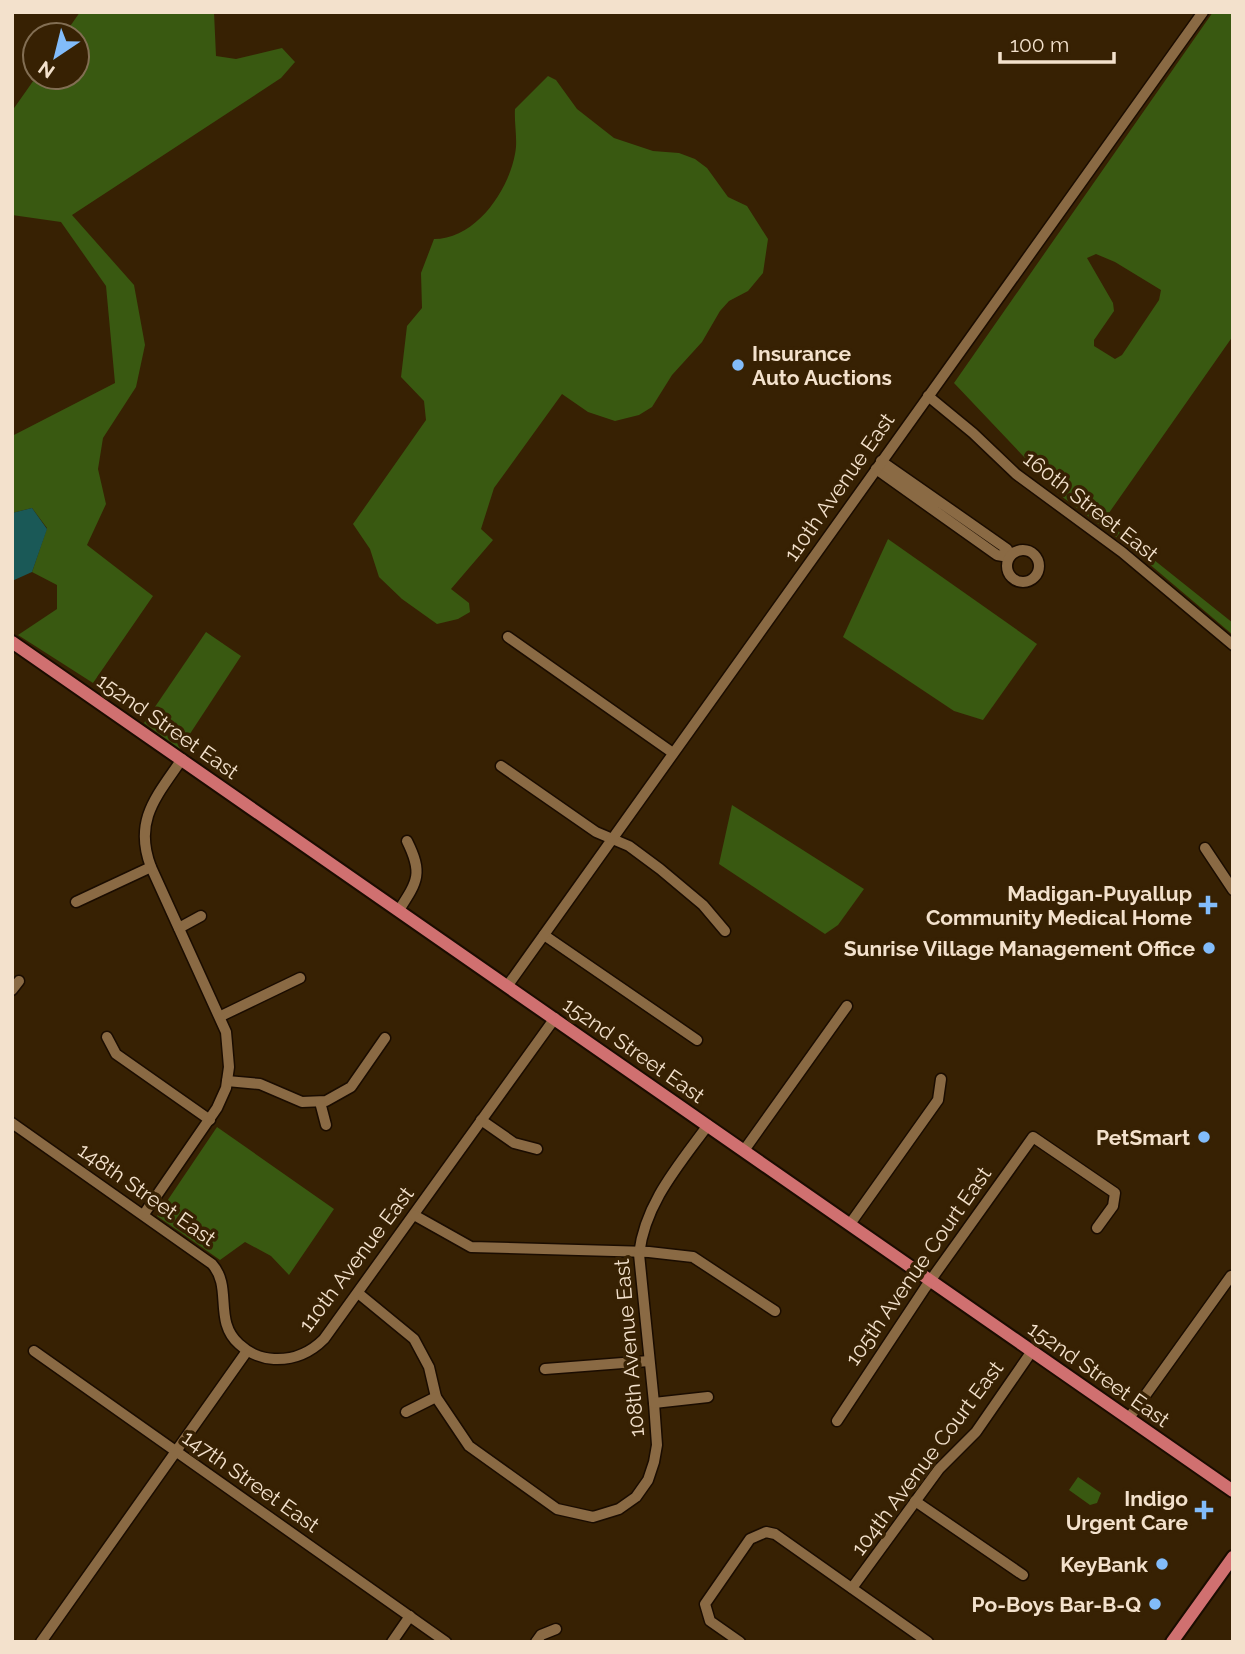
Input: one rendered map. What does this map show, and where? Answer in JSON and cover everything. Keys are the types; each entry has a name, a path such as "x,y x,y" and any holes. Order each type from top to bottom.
{"main road":[{"name":"152nd Street East","path":"12,642 745,1149 1233,1491"},
{"path":"1172,1642 1233,1558"}],"street":[{"name":"110th Avenue East","path":"508,985 1203,12"},
{"name":"160th Street East","path":"928,396 973,433 1016,474 1122,552 1233,645"},
{"path":"879,465 997,555 1009,557"},
{"path":"508,638 673,753"},
{"path":"144,1214 209,1119 227,1081 229,1045 221,1016 150,867 144,846 145,824 152,805 182,760"},
{"path":"501,766 596,832 629,846 684,888 725,931"},
{"path":"399,910 418,874 417,861 407,841"},
{"path":"1205,848 1233,890"},
{"path":"76,902 150,867"},
{"path":"179,928 201,916"},
{"name":"152nd Street East","path":"544,935 697,1040"},
{"path":"221,1016 300,978"},
{"path":"12,990 19,981"},
{"path":"745,1149 847,1006"},
{"name":"110th Avenue East","path":"247,1351 258,1357 277,1359 310,1352 324,1339 555,1018"},
{"path":"107,1037 116,1054 209,1119"},
{"path":"227,1081 260,1084 292,1100 320,1102 335,1098 351,1087 386,1038"},
{"path":"850,1224 938,1100 941,1079"},
{"path":"320,1102 326,1125"},
{"path":"481,1120 514,1143 537,1149"},
{"name":"148th Street East","path":"12,1123 144,1214 215,1267 222,1281 222,1313 227,1330 247,1351"},
{"name":"108th Avenue East","path":"436,1397 452,1425 469,1446 557,1509 597,1516 627,1503 648,1480 657,1445 639,1254 650,1210 708,1125"},
{"name":"105th Avenue Court East","path":"837,1421 931,1280 1035,1136 1115,1193 1113,1206 1097,1228"},
{"path":"414,1214 460,1244 471,1247 639,1254 649,1252 693,1257 775,1311"},
{"path":"1129,1418 1231,1276"},
{"path":"359,1293 414,1339 429,1367 436,1397 406,1412"},
{"name":"147th Street East","path":"34,1351 446,1642"},
{"path":"41,1642 247,1351"},
{"name":"104th Avenue Court East","path":"852,1588 949,1457 976,1432 1032,1351"},
{"path":"545,1369 649,1361"},
{"path":"654,1403 708,1397"},
{"path":"915,1501 1023,1575"},
{"path":"740,1642 710,1621 704,1611 706,1601 754,1535 762,1532 775,1534 928,1642"},
{"path":"392,1642 410,1616"},
{"path":"536,1642 541,1634 556,1629"}],"green space":[{"path":"80,12 214,12 216,56 236,59 282,48 295,62 281,78 72,215 134,285 145,345 136,387 103,438 98,469 106,504 87,545 153,596 93,683 18,635 57,609 57,585 32,572 47,528 32,508 12,513 12,436 115,383 106,286 61,222 12,215 12,111 26,91 91,91 91,21 74,21"},
{"path":"1213,12 1233,12 1233,336 1104,520 1233,623 1233,635 1128,546 1061,496 954,383","holes":["1096,254 1115,262 1161,290 1159,300 1122,355 1115,359 1094,346 1094,340 1114,311 1113,303 1087,258"]},
{"path":"548,76 556,80 577,109 614,138 653,151 679,153 695,159 707,168 728,197 747,206 768,239 763,273 748,291 729,301 720,311 702,342 672,375 652,407 639,415 615,421 588,412 562,394 494,488 481,529 493,540 451,589 469,603 470,612 458,619 437,624 402,599 379,577 370,549 353,524 426,420 424,401 401,377 407,326 422,308 421,273 434,239 463,231 476,222 497,198 515,154 515,109"},
{"path":"888,539 1037,644 983,720 954,711 843,637"},
{"path":"206,632 241,656 180,749 144,723"},
{"path":"732,805 864,889 838,925 825,934 719,864"},
{"path":"217,1127 334,1209 289,1275 271,1256 245,1242 220,1260 157,1216"},
{"path":"1078,1477 1101,1493 1097,1503 1090,1505 1069,1490"}],"water":[{"path":"32,508 47,529 32,572 12,581 12,513"}],"place":[{"name":"Insurance Auto Auctions","path":"738,365"},
{"name":"Madigan-Puyallup Community Medical Home","path":"1208,905"},
{"name":"Sunrise Village Management Office","path":"1209,948"},
{"name":"PetSmart","path":"1204,1137"},
{"name":"Indigo Urgent Care","path":"1204,1510"},
{"name":"KeyBank","path":"1162,1564"},
{"name":"Po-Boys Bar-B-Q","path":"1155,1604"}]}
